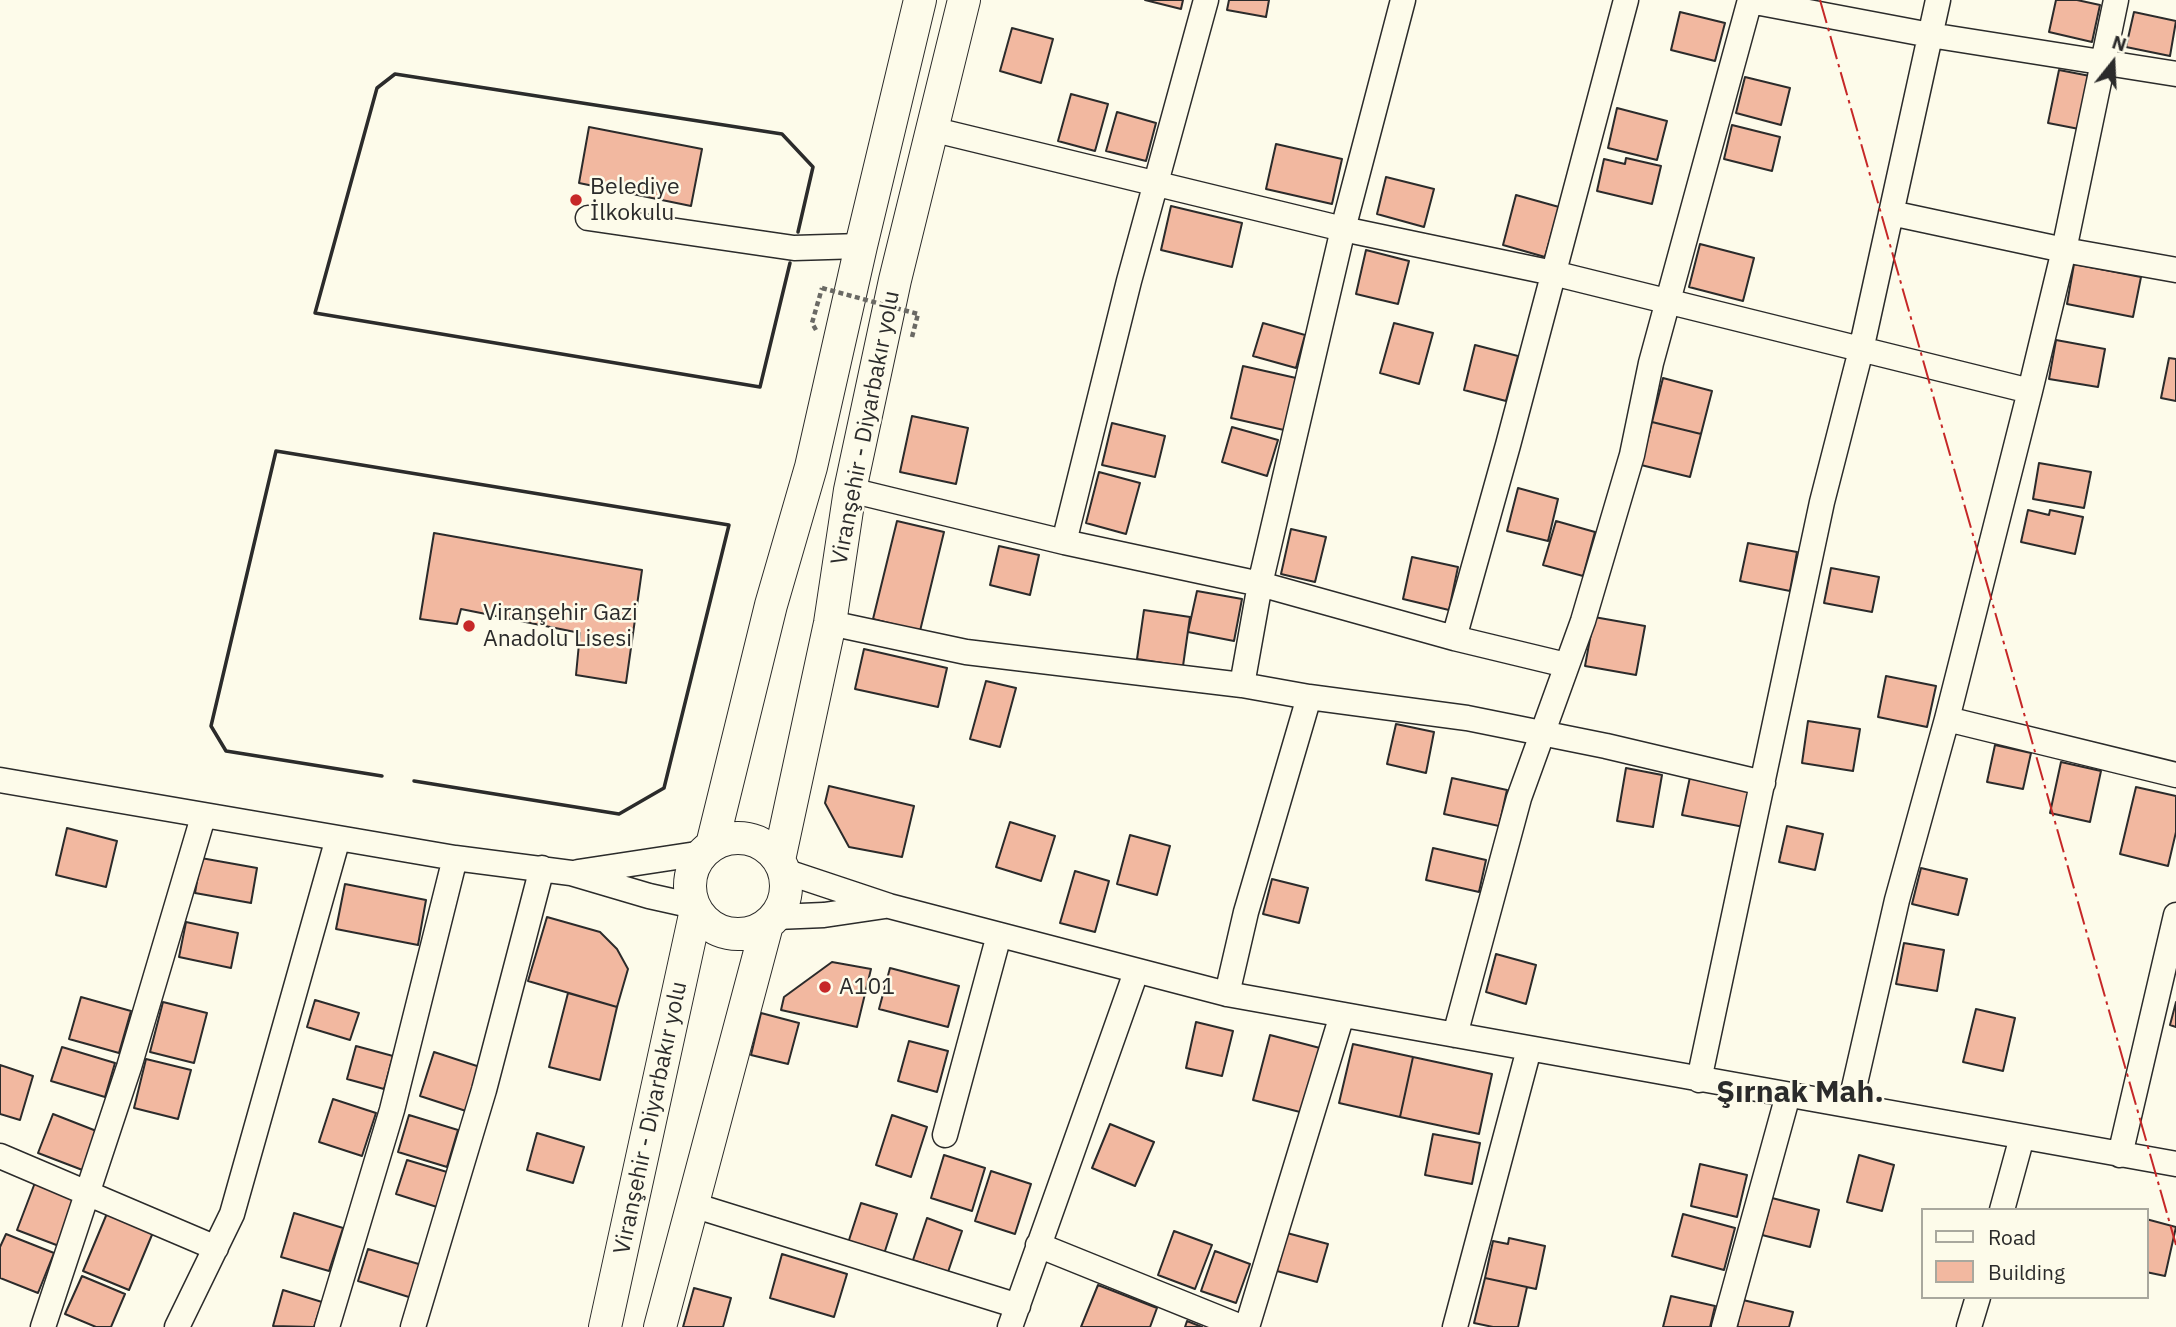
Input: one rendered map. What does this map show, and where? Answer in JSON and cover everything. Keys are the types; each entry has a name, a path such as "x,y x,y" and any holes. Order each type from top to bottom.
{"main road":[{"name":"Viranşehir - Diyarbakır yolu","path":"707,849 771,605 811,467 920,0"},
{"name":"Viranşehir - Diyarbakır yolu","path":"782,865 830,623 850,490 895,280 964,0"},
{"path":"660,1327 771,921 786,895 782,865 769,848 741,838 726,839 707,849 695,865 690,878 690,892 695,908 704,920 715,929 742,934 755,932 771,921"},
{"name":"Viranşehir - Diyarbakır yolu","path":"605,1327 695,908"}],"street":[{"path":"1064,542 1155,183 1206,0"},
{"path":"1242,685 1260,584 1343,229 1403,0"},
{"path":"1454,638 1626,0"},
{"path":"1699,1080 1822,502 1861,350 1938,0"},
{"path":"1850,1105 1897,900 1947,719 2064,250 2116,0"},
{"path":"1455,1035 1519,798 1583,621 1632,455 1651,363 1750,1 1930,35 2176,74"},
{"path":"931,129 1343,229 1553,273 2030,391"},
{"path":"1891,214 2176,270"},
{"path":"588,218 794,248 861,246"},
{"path":"850,490 1064,542 1260,584 1454,638 1566,665"},
{"path":"830,623 966,652 1242,685 1309,697 1467,718 1542,732 1763,783"},
{"path":"1227,995 1246,912 1309,697"},
{"path":"1947,719 2176,775"},
{"path":"0,780 203,817 455,858 570,873 695,908"},
{"path":"43,1327 129,1067 203,817"},
{"path":"177,1327 232,1214 338,838"},
{"path":"570,873 707,849"},
{"path":"327,1327 392,1110 455,858"},
{"path":"782,865 889,906 1227,995 2176,1164"},
{"path":"413,1327 481,1101 542,868"},
{"path":"771,921 889,906"},
{"path":"2120,1155 2176,915"},
{"path":"945,1135 999,935"},
{"path":"693,1205 1014,1316 1136,972"},
{"path":"1247,1327 1342,1015"},
{"path":"1455,1327 1529,1049"},
{"path":"1724,1327 1788,1095"},
{"path":"2003,1208 2022,1137"},
{"path":"0,1156 216,1248"},
{"path":"1038,1245 1241,1327"},
{"path":"1969,1327 1977,1299"}],"path":[{"path":"822,288 918,314"}],"building":[{"path":"1145,0 1183,0 1181,9"},
{"path":"1229,0 1269,0 1266,17 1227,10"},
{"path":"2056,0 2077,0 2100,5 2092,42 2049,32"},
{"path":"1680,12 1725,23 1715,61 1671,50"},
{"path":"2134,12 2176,21 2170,56 2126,47"},
{"path":"1012,28 1053,39 1041,83 1000,71"},
{"path":"2059,70 2090,76 2079,129 2048,123"},
{"path":"1745,77 1790,88 1781,125 1736,113"},
{"path":"1071,94 1108,104 1095,151 1058,141"},
{"path":"1617,108 1667,121 1657,160 1608,148"},
{"path":"1117,112 1156,123 1146,161 1106,151"},
{"path":"1732,125 1780,137 1772,171 1724,159"},
{"path":"589,127 702,149 691,206 579,183"},
{"path":"1276,144 1342,159 1332,204 1266,189"},
{"path":"1626,158 1661,166 1652,204 1597,191 1604,159 1625,164"},
{"path":"1386,177 1434,189 1424,227 1377,214"},
{"path":"1516,195 1559,207 1545,257 1503,245"},
{"path":"1171,206 1242,223 1232,267 1161,250"},
{"path":"1700,244 1754,258 1743,301 1689,287"},
{"path":"1366,250 1409,261 1398,304 1356,294"},
{"path":"2074,264 2141,277 2133,317 2067,304"},
{"path":"1263,323 1305,335 1296,368 1253,356"},
{"path":"1394,323 1433,333 1419,384 1380,373"},
{"path":"2056,340 2105,349 2098,387 2049,379"},
{"path":"1475,345 1518,356 1506,401 1464,390"},
{"path":"2169,358 2176,359 2176,401 2161,398"},
{"path":"1243,366 1296,378 1284,430 1231,418"},
{"path":"1663,378 1712,391 1701,434 1652,422"},
{"path":"912,416 968,428 956,484 900,472"},
{"path":"1652,422 1701,434 1690,477 1641,465"},
{"path":"1112,423 1165,436 1155,477 1102,465"},
{"path":"1232,427 1278,440 1267,476 1222,462"},
{"path":"2039,463 2091,472 2084,508 2033,499"},
{"path":"1099,472 1140,483 1126,534 1086,523"},
{"path":"1518,488 1558,499 1548,541 1507,531"},
{"path":"2028,510 2049,515 2050,510 2083,517 2075,554 2021,542"},
{"path":"897,521 944,532 920,631 873,619"},
{"path":"1556,521 1595,532 1583,576 1543,565"},
{"path":"1291,529 1326,537 1315,582 1281,574"},
{"path":"434,533 642,570 626,683 576,675 580,633 461,609 457,624 420,619"},
{"path":"1748,543 1797,552 1790,591 1740,581"},
{"path":"999,546 1039,555 1030,595 990,585"},
{"path":"1412,557 1458,567 1449,610 1403,599"},
{"path":"1831,568 1879,577 1872,612 1824,603"},
{"path":"1197,591 1242,599 1234,641 1188,632"},
{"path":"1144,610 1190,617 1183,666 1137,659"},
{"path":"1594,617 1645,626 1636,675 1585,666"},
{"path":"864,649 947,668 938,707 855,689"},
{"path":"1886,676 1936,686 1927,727 1878,717"},
{"path":"986,681 1016,688 1000,747 970,739"},
{"path":"1808,721 1860,729 1853,771 1802,763"},
{"path":"1396,724 1434,732 1426,773 1387,764"},
{"path":"1995,745 2031,753 2023,789 1987,782"},
{"path":"2061,762 2101,771 2090,822 2050,813"},
{"path":"1626,768 1662,775 1653,827 1617,821"},
{"path":"1690,777 1752,789 1744,827 1682,815"},
{"path":"1452,778 1507,790 1499,826 1444,814"},
{"path":"829,786 914,806 902,857 849,847 825,803"},
{"path":"2136,787 2176,796 2176,832 2168,866 2120,854"},
{"path":"1010,822 1055,836 1041,881 996,867"},
{"path":"1787,826 1823,834 1815,870 1779,862"},
{"path":"67,828 117,841 106,887 56,875"},
{"path":"1130,835 1170,846 1157,895 1117,884"},
{"path":"1433,848 1486,860 1479,892 1426,880"},
{"path":"201,858 257,868 251,903 195,893"},
{"path":"1921,868 1967,879 1958,915 1912,904"},
{"path":"1075,871 1109,881 1095,932 1060,923"},
{"path":"1272,879 1308,888 1299,923 1263,914"},
{"path":"345,884 426,900 418,945 336,929"},
{"path":"547,917 600,932 617,949 628,969 617,1007 528,981"},
{"path":"186,922 238,933 231,968 179,957"},
{"path":"1904,943 1944,950 1937,991 1896,984"},
{"path":"1496,954 1536,965 1526,1004 1486,992"},
{"path":"832,962 871,969 857,1027 781,1010 784,997"},
{"path":"890,968 959,986 948,1027 879,1009"},
{"path":"568,993 617,1007 600,1080 549,1067"},
{"path":"81,997 131,1011 119,1053 69,1039"},
{"path":"315,1000 359,1013 350,1040 307,1027"},
{"path":"163,1002 207,1013 194,1063 150,1052"},
{"path":"2176,1002 2176,1027 2170,1025"},
{"path":"1976,1009 2015,1018 2003,1071 1963,1062"},
{"path":"761,1013 799,1023 788,1064 751,1055"},
{"path":"1196,1022 1233,1031 1222,1076 1186,1068"},
{"path":"1270,1035 1320,1048 1304,1113 1253,1100"},
{"path":"909,1041 948,1051 937,1092 898,1081"},
{"path":"1353,1044 1413,1057 1400,1117 1339,1103"},
{"path":"356,1046 393,1056 384,1089 347,1079"},
{"path":"62,1047 115,1063 105,1097 51,1081"},
{"path":"434,1052 480,1067 466,1111 420,1096"},
{"path":"1413,1057 1492,1074 1479,1134 1400,1117"},
{"path":"146,1059 191,1070 178,1119 134,1108"},
{"path":"0,1065 33,1076 20,1120 0,1114"},
{"path":"333,1099 376,1113 362,1156 319,1142"},
{"path":"53,1114 99,1132 85,1171 38,1153"},
{"path":"409,1115 458,1130 447,1167 398,1152"},
{"path":"892,1115 927,1127 911,1177 876,1165"},
{"path":"1110,1124 1154,1142 1135,1186 1092,1168"},
{"path":"537,1133 584,1147 573,1183 527,1170"},
{"path":"1433,1134 1480,1143 1472,1184 1425,1175"},
{"path":"944,1155 985,1168 972,1211 931,1198"},
{"path":"1859,1155 1894,1165 1882,1211 1847,1202"},
{"path":"407,1160 447,1172 437,1207 396,1194"},
{"path":"1700,1164 1747,1175 1737,1217 1691,1206"},
{"path":"991,1171 1031,1184 1015,1234 975,1221"},
{"path":"36,1180 78,1197 59,1246 17,1230"},
{"path":"1772,1198 1819,1210 1810,1247 1762,1235"},
{"path":"861,1203 897,1214 884,1254 848,1243"},
{"path":"108,1211 154,1230 129,1290 83,1271"},
{"path":"294,1213 343,1228 329,1271 281,1257"},
{"path":"1683,1214 1735,1228 1724,1270 1672,1256"},
{"path":"927,1218 962,1231 948,1272 913,1260"},
{"path":"2148,1220 2176,1227 2165,1276 2148,1272"},
{"path":"1174,1231 1212,1245 1195,1289 1158,1275"},
{"path":"1287,1233 1328,1244 1317,1282 1277,1271"},
{"path":"6,1234 54,1253 38,1293 0,1278 0,1247"},
{"path":"1509,1238 1545,1246 1536,1289 1485,1278 1493,1241 1508,1244"},
{"path":"368,1249 422,1265 412,1298 358,1281"},
{"path":"1215,1251 1250,1264 1236,1303 1201,1291"},
{"path":"782,1254 847,1274 834,1317 770,1298"},
{"path":"82,1276 125,1294 111,1327 96,1327 65,1314"},
{"path":"1485,1278 1527,1287 1518,1327 1493,1327 1474,1323"},
{"path":"1098,1285 1157,1308 1150,1327 1081,1327"},
{"path":"694,1288 731,1298 723,1327 683,1327"},
{"path":"283,1290 322,1302 314,1327 273,1326"},
{"path":"1671,1296 1715,1306 1710,1327 1663,1327"},
{"path":"1743,1300 1793,1312 1789,1327 1737,1327"},
{"path":"1187,1321 1202,1327 1185,1327"}],"wall":[{"path":"790,263 760,387 315,313 377,88 395,74 782,134 813,167 798,232"},
{"path":"382,776 226,751 211,726 276,451 729,525 664,788 619,814 414,781"}],"power":[{"path":"1820,0 2176,1245"}],"place":[{"name":"Belediye İlkokulu","path":"576,200"},
{"name":"Viranşehir Gazi Anadolu Lisesi","path":"469,626"},
{"name":"A101","path":"825,987"}],"district":[{"name":"Şırnak Mah.","path":"1800,1093"}]}
